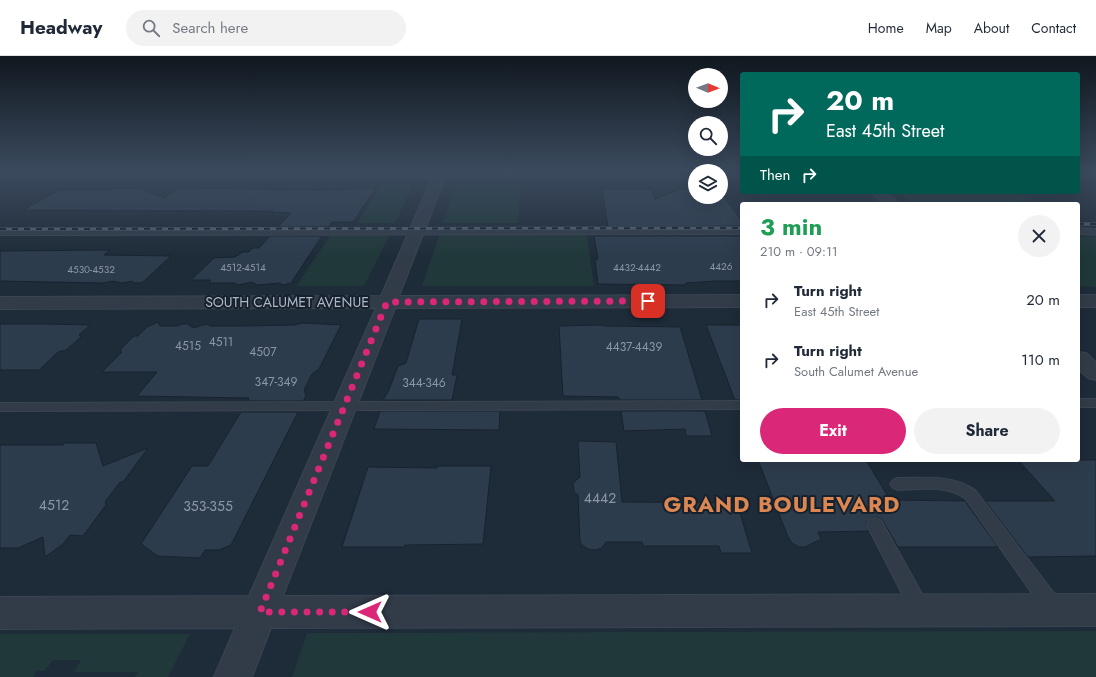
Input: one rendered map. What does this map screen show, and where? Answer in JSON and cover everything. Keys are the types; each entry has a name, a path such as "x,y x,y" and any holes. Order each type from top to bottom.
{"street":[{"path":"233,677 430,199"},
{"name":"SOUTH CALUMET AVENUE","path":"0,303 740,301"},
{"path":"1080,301 1096,301"},
{"path":"1080,360 1096,373"},
{"path":"0,613 1096,610"}],"lane":[{"path":"0,232 740,231"},
{"path":"1080,232 1096,232"},
{"path":"1080,403 1096,403"},
{"path":"0,407 740,405"},
{"path":"898,484 947,485 964,489 970,494 996,528 1055,610"},
{"path":"875,525 920,610"}],"green space":[{"path":"372,199 406,199 395,223 357,223"},
{"path":"451,199 520,199 518,223 443,223"},
{"path":"907,199 1027,199 1032,202 911,202"},
{"path":"440,233 587,234 594,286 422,286"},
{"path":"330,236 389,236 364,286 296,286"},
{"path":"1080,237 1096,237 1096,287 1080,286"},
{"path":"1096,631 1096,677 292,677 307,633"},
{"path":"0,634 190,634 168,677 135,677 138,672 74,672 81,660 53,660 45,671 37,671 33,677 0,677"}],"building":[{"path":"43,199 369,199 353,222 332,222 329,227 278,227 291,213 271,212 273,211 23,210"},
{"path":"604,199 688,199 688,204 728,204 728,202 740,218 740,226 608,227"},
{"path":"270,236 322,236 291,283 283,285 280,283 257,285 252,282 238,285 235,283 210,283 210,280 191,280 214,258 235,257 243,252 249,252 253,248 259,248"},
{"path":"594,236 740,236 740,281 686,283 686,285 598,284 595,259 598,259"},
{"path":"110,250 104,255 171,256 143,282 139,283 134,283 132,281 122,283 112,281 103,283 0,281 0,251"},
{"path":"419,319 462,319 452,375 457,375 452,400 383,400 389,390 398,366 406,363"},
{"path":"158,322 160,326 177,326 188,324 193,328 207,324 210,326 295,325 302,323 341,325 319,369 312,374 304,390 306,396 303,401 248,401 249,398 137,396 157,372 102,372 122,352 120,350 134,336 138,336 147,327"},
{"path":"0,324 90,325 79,335 81,337 66,350 58,352 39,370 0,370"},
{"path":"603,325 680,327 702,400 620,400 618,397 563,396 559,326"},
{"path":"706,325 740,325 740,400 735,400"},
{"path":"380,411 500,411 499,430 374,429"},
{"path":"621,411 705,411 712,436 686,436 685,429 624,431"},
{"path":"241,412 298,412 231,545 219,550 205,550 200,558 158,556 141,544 192,466 208,466"},
{"path":"578,441 616,442 622,502 737,503 752,553 721,553 719,546 643,546 642,542 606,542 602,548 595,550 588,549 582,545 580,541 578,495 574,492 573,483 580,477"},
{"path":"64,443 96,443 103,466 148,448 123,482 120,482 105,502 106,505 83,536 70,535 63,544 45,557 43,537 18,548 0,548 0,445 63,445"},
{"path":"1080,460 1096,460 1096,556 1028,557 985,501 1055,501 1020,462 1080,462"},
{"path":"759,462 867,462 890,500 965,501 998,547 898,547 882,519 875,517 869,519 866,524 869,531 818,532 821,539 805,547 799,547 792,543 788,537"},
{"path":"437,466 491,466 483,544 405,545 405,547 342,547 368,467 437,468"}],"railway":[{"path":"1080,224 1096,224"},
{"path":"0,229 740,228"}],"district":[{"name":"GRAND BOULEVARD","path":"782,504"}],"route":[{"path":"370,612 260,612 387,302 648,301"}]}
